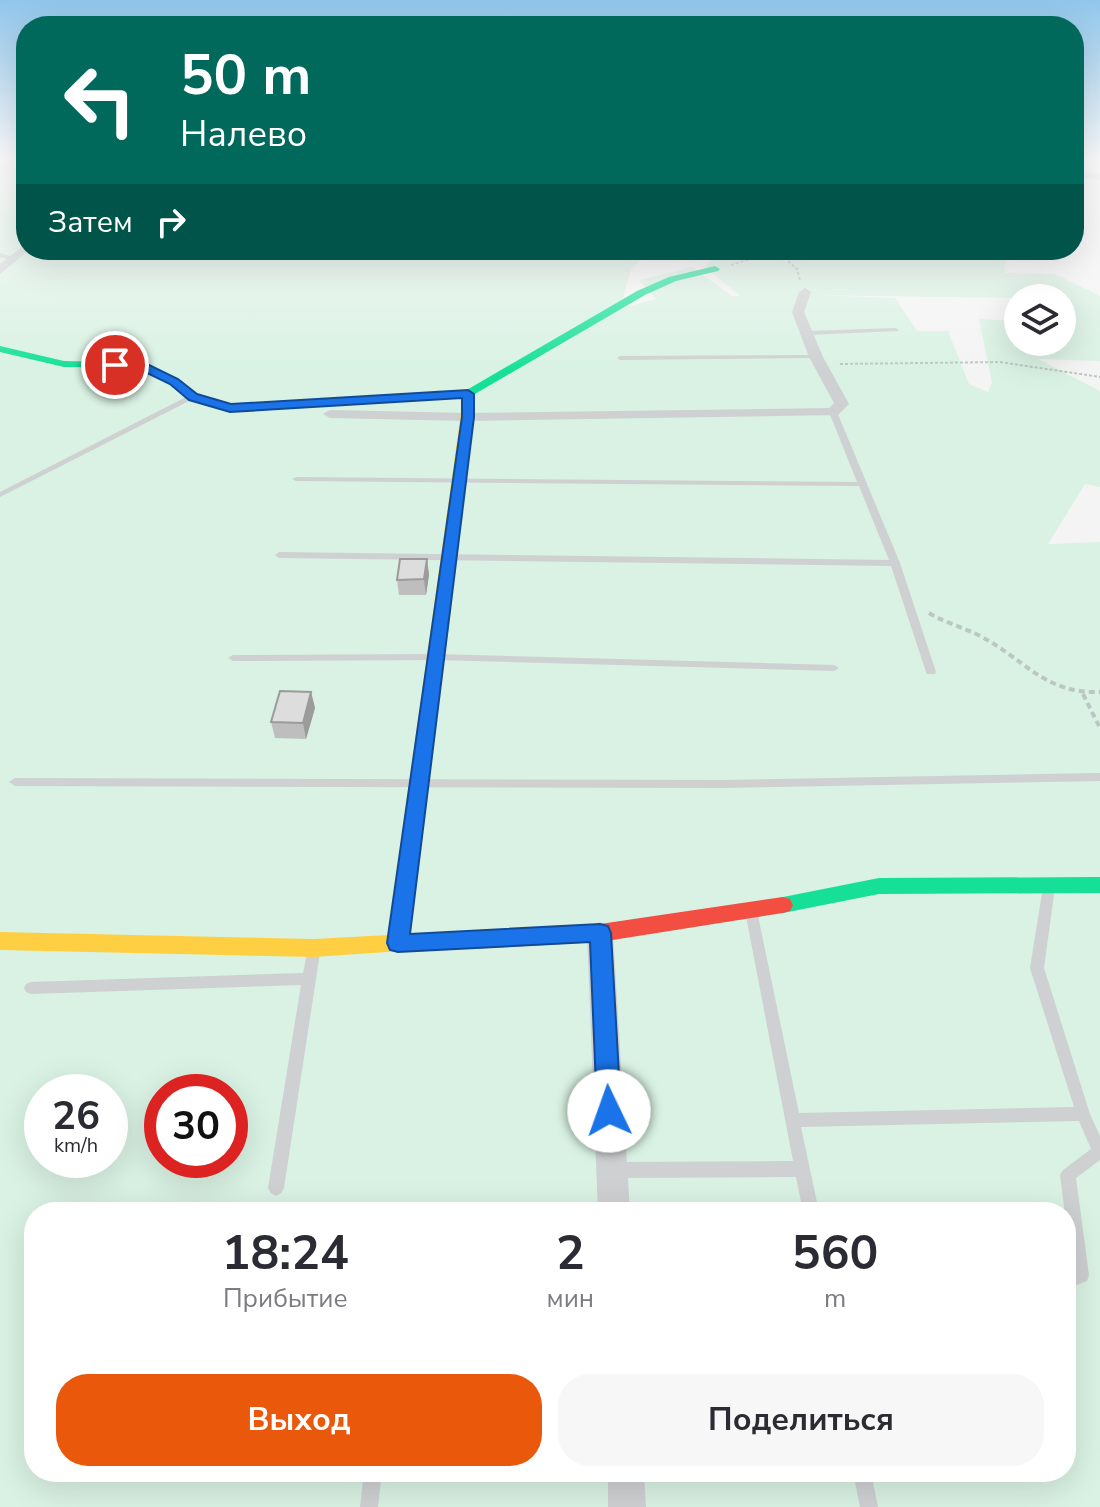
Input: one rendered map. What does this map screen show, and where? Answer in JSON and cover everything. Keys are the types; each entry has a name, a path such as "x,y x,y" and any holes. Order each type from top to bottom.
{"street":[{"path":"0,270 6,256"},
{"path":"0,349 64,364 141,365 174,382 193,397 230,408 468,394 641,293 673,279 715,269"},
{"path":"330,414 468,417 833,412 842,404 798,312 805,292"},
{"path":"398,943 468,417 468,394"},
{"path":"0,941 314,948 600,933 751,911 879,886 1100,885"},
{"path":"600,933 614,1202"},
{"path":"626,1482 627,1507"}],"lane":[{"path":"807,333 896,330"},
{"path":"620,358 819,361"},
{"path":"0,495 193,397"},
{"path":"833,412 895,563 931,672"},
{"path":"296,479 860,484"},
{"path":"279,555 895,563"},
{"path":"233,658 435,657 834,668"},
{"path":"15,782 722,784 1100,777"},
{"path":"1049,887 1037,968 1083,1114 1099,1151 1068,1175 1072,1202"},
{"path":"751,911 809,1202"},
{"path":"276,1188 314,948"},
{"path":"31,988 309,979"},
{"path":"792,1120 1083,1114"},
{"path":"612,1170 802,1169"},
{"path":"1076,1237 1081,1275 1076,1277"},
{"path":"369,1507 372,1482"},
{"path":"864,1482 869,1507"}],"path":[{"path":"715,269 746,260"},
{"path":"787,260 797,269 805,292"},
{"path":"819,361 1000,362 1100,377"},
{"path":"907,599 937,619 981,637 1029,673 1062,689 1083,694 1100,692"},
{"path":"1083,694 1100,728"}],"green space":[{"path":"0,230 16,230 16,260 641,260 631,269 620,309 656,299 639,280 692,267 732,296 740,296 705,267 711,260 1006,260 1004,273 1055,274 1075,284 1004,284 1004,298 810,295 895,298 917,331 948,331 969,384 988,392 992,383 979,319 1004,320 1004,356 1076,356 1076,284 1100,296 1100,361 1038,359 1100,391 1100,487 1085,484 1048,544 1100,542 1100,1507 0,1507"}],"building":[{"path":"400,559 427,559 424,579 397,580"},
{"path":"280,691 311,692 303,723 271,722"}],"traffic: fast":[{"path":"0,349 64,364 141,365 174,382 193,397 230,408 468,394 641,293 673,279 715,269"},
{"path":"783,905 879,886 1100,885"}],"traffic: slow":[{"path":"398,943 468,417 468,394"},
{"path":"0,941 314,948 469,940"}],"traffic: jam":[{"path":"469,940 600,933 783,905"}],"route":[{"path":"115,365 141,365 174,382 193,397 230,408 468,394 468,417 398,943 600,933 609,1111"}]}
